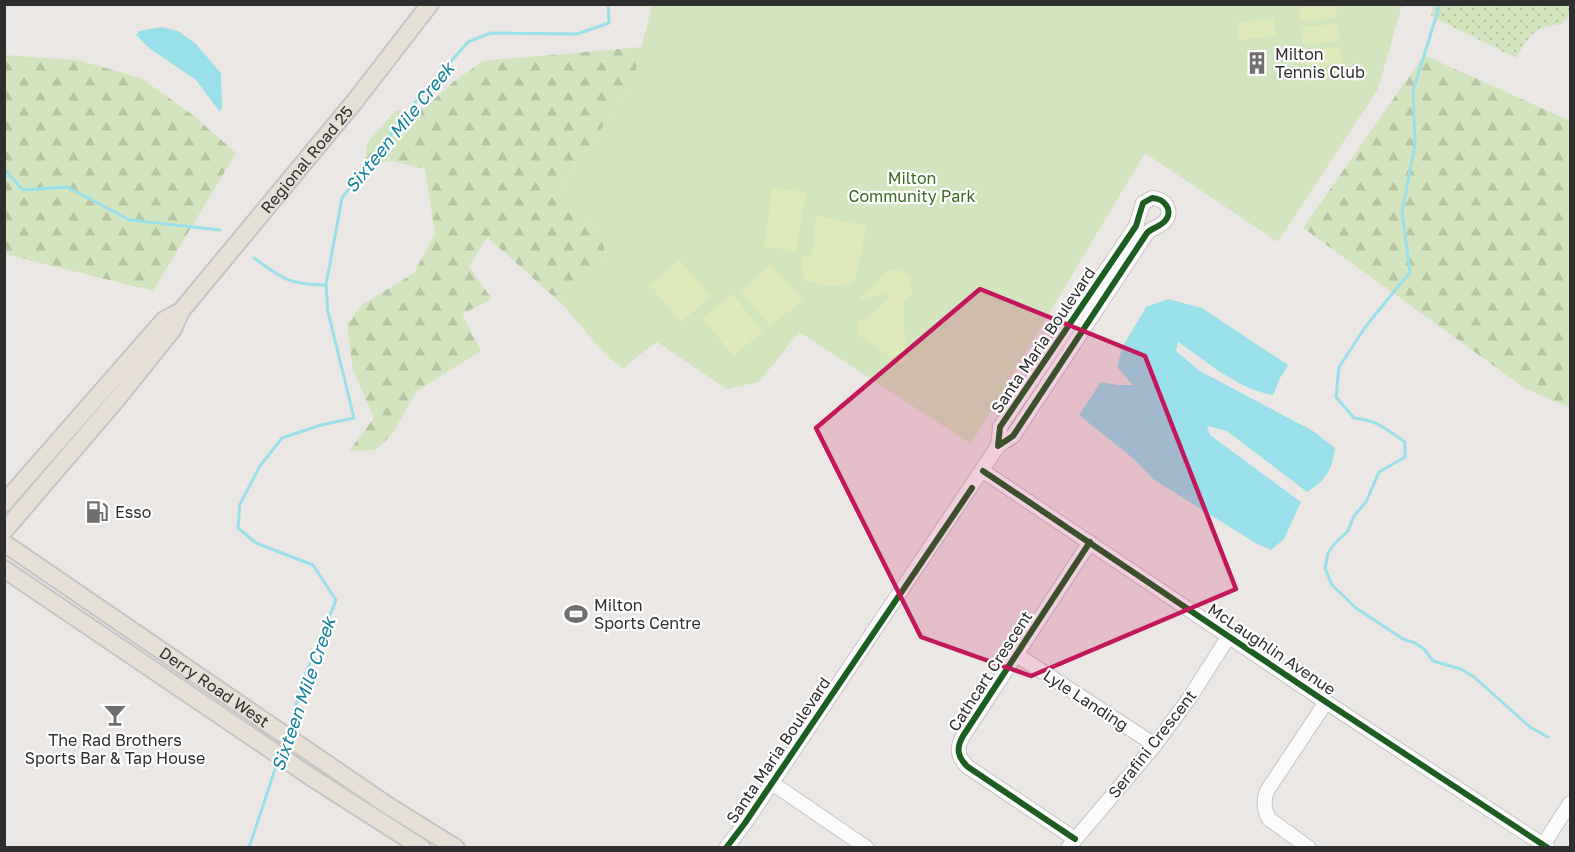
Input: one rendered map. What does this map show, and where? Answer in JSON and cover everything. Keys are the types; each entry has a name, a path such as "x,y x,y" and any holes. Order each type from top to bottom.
{"main road":[{"name":"Regional Road 25","path":"4,531 117,399 173,329 181,311 355,101 430,4"},
{"name":"Regional Road 25","path":"4,502 164,320 181,311"},
{"name":"Derry Road West","path":"4,543 387,806 456,848"},
{"name":"Derry Road West","path":"4,569 311,777 422,848"}],"street":[{"name":"Santa Maria Boulevard","path":"726,848 983,471 998,446 1000,427 1136,226 1143,203 1152,198 1161,200 1168,208 1167,218 1147,233 1013,436 998,446"},
{"name":"McLaughlin Avenue","path":"983,471 1544,846"},
{"name":"Cathcart Crescent","path":"1071,843 961,760 958,751 963,736 1090,542"},
{"name":"Serafini Crescent","path":"1071,843 1155,745 1190,697 1229,636"},
{"name":"Lyle Landing","path":"1017,655 1155,745"},
{"path":"1309,848 1269,819 1264,799 1326,702"},
{"path":"772,783 867,848"},
{"path":"1544,846 1570,803"}],"highlighted area":[{"path":"980,289 1145,356 1236,589 1031,676 921,637 816,428"}],"green space":[{"name":"Milton Community Park","path":"652,5 1402,5 1378,89 1278,242 1145,153 971,444 799,332 759,382 727,389 657,342 629,363 624,370 603,352 563,305 608,262 603,243 581,206 559,189 632,85"},
{"path":"1299,5 1336,5 1337,18 1300,22"},
{"path":"1433,5 1570,5 1570,14 1562,24 1544,27 1533,33 1516,58 1431,16"},
{"path":"1274,19 1276,36 1238,40 1237,22"},
{"path":"1338,24 1340,41 1303,45 1301,27"},
{"path":"642,47 632,85 559,189 581,206 603,243 608,262 563,305 487,237 469,267 492,299 462,314 481,351 417,391 392,434 376,450 349,451 374,418 353,370 347,324 362,305 414,273 435,234 425,169 393,161 365,163 367,143 395,111 425,108 453,82 483,61"},
{"path":"1340,47 1342,64 1305,68 1303,50"},
{"path":"5,55 77,60 141,78 194,116 236,153 153,291 5,254"},
{"path":"1424,55 1570,121 1570,408 1526,389 1303,228"},
{"path":"772,188 806,192 796,249 797,255 780,248 764,248"},
{"path":"816,216 867,226 854,284 829,286 804,281 801,258 812,255"},
{"path":"679,260 711,296 681,322 650,285"},
{"path":"770,264 803,300 770,326 741,292"},
{"path":"889,270 902,271 909,276 913,295 907,297 903,303 906,352 910,359 906,363 897,365 893,359 859,335 857,323 868,318 889,297 884,292 864,300 860,298"},
{"path":"732,294 763,331 734,356 702,319"}],"water":[{"path":"162,27 178,31 196,44 221,73 222,106 220,112 196,80 149,48 136,35 139,31"},
{"path":"1168,299 1202,308 1288,365 1273,395 1235,381 1178,342 1176,351 1200,371 1313,431 1335,448 1327,474 1307,492 1227,431 1207,426 1210,435 1301,502 1284,539 1271,550 1257,544 1153,479 1135,460 1079,415 1101,382 1133,385 1117,367 1122,348 1146,307"}],"waterway":[{"name":"Sixteen Mile Creek","path":"288,731 306,673 336,600 313,565 256,543 238,528 240,504 260,466 282,438 321,425 354,418 328,312 326,285 342,198 418,99 468,42 491,33 577,34 609,23 608,4"},
{"path":"1440,4 1413,91 1415,145 1402,212 1410,272 1366,326 1339,367 1336,397 1354,418 1375,423 1405,442 1405,457 1379,472 1366,502 1354,516 1348,531 1328,553 1325,568 1332,585 1356,608 1403,639 1424,649 1433,661 1461,669 1474,677 1530,727 1548,737"},
{"path":"4,169 23,190 67,187 130,220 220,230"},
{"path":"254,258 272,271 294,282 325,285"},
{"name":"Sixteen Mile Creek","path":"246,848 250,845 278,760"}],"cycle path":[{"path":"1152,198 1160,200 1167,206 1167,218 1147,233 1013,436 998,446 1000,427 1136,226 1143,203 1152,198"},
{"path":"983,471 1548,848"},
{"path":"726,848 972,488"},
{"path":"1075,839 968,767 960,756 959,744 1090,542"}],"place":[{"name":"Milton Tennis Club","path":"1257,63"},
{"name":"Esso","path":"97,512"},
{"name":"Milton Sports Centre","path":"576,614"},
{"name":"The Rad Brothers Sports Bar & Tap House","path":"115,715"}]}
